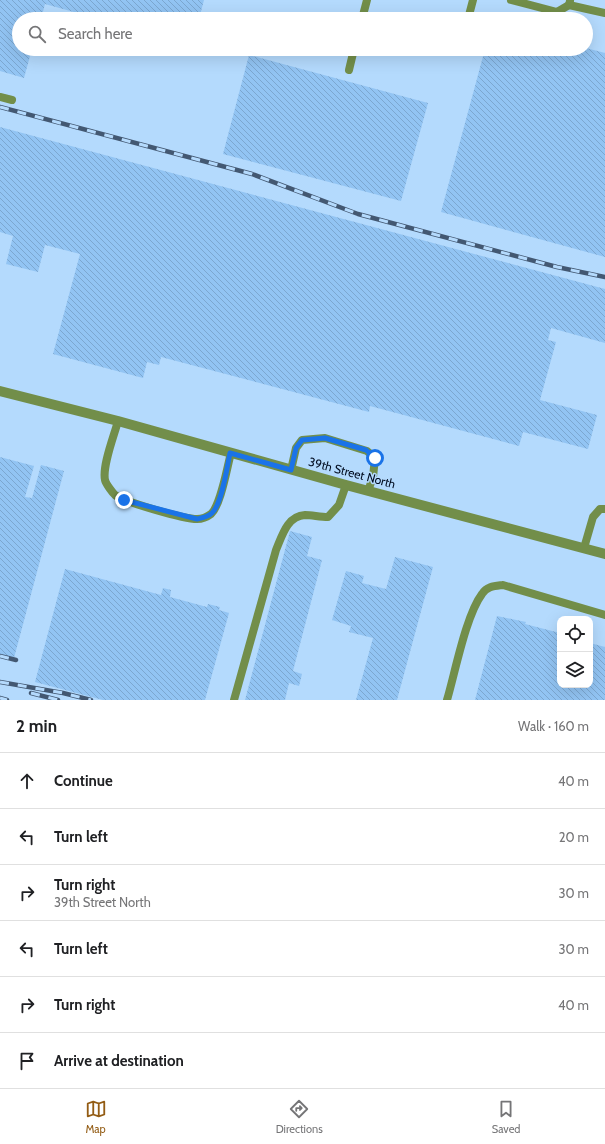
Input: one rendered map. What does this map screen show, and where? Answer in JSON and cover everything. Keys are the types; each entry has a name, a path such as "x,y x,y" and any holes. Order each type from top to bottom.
{"street":[{"name":"39th Street North","path":"0,391 118,421 291,470 605,554"}],"lane":[{"path":"364,12 367,0"},
{"path":"470,12 473,0"},
{"path":"511,0 557,12 570,2 605,13"},
{"path":"349,70 352,56"},
{"path":"0,97 12,100"},
{"path":"118,421 105,470 105,481 115,494 124,500 184,517 197,519 205,517 212,513 219,499 230,453"},
{"path":"291,470 296,448 302,440 325,438 366,450 375,458 373,477 368,491"},
{"path":"234,700 276,550 285,529 293,518 305,515 328,517 339,505 346,485"},
{"path":"584,548 593,517 600,510 605,509"},
{"path":"447,700 469,620 482,594 490,587 504,585 605,615"}],"building":[{"path":"0,0 204,0 201,12 74,12 45,4 43,12 12,12 12,56 30,56 24,78 0,71"},
{"path":"593,50 605,53 605,257 441,212 483,56 593,56"},
{"path":"249,56 428,103 401,201 223,154"},
{"path":"0,127 605,289 605,343 551,328 548,340 556,342 540,400 597,415 588,449 523,432 519,446 370,406 369,412 161,357 159,365 147,362 143,378 53,354 80,254 45,245 38,272 6,264 13,236 0,232"},
{"path":"0,457 34,466 25,497 32,498 41,465 64,471 14,658 0,654"},
{"path":"290,531 312,537 307,556 322,560 293,671 302,674 299,686 289,683 285,700 245,700"},
{"path":"395,557 433,567 397,700 356,700 373,638 349,632 351,626 332,620 346,571 364,576 362,583 386,589"},
{"path":"65,569 161,595 163,588 171,590 170,597 207,607 208,604 220,607 219,610 229,613 205,700 103,700 35,682"},
{"path":"497,616 526,622 525,624 557,632 557,688 593,688 593,644 605,647 605,700 475,700"}],"railway":[{"path":"0,107 252,174 358,214 557,267 605,277"},
{"path":"0,656 16,660"},
{"path":"0,682 63,693 91,700"},
{"path":"31,693 58,700"},
{"path":"0,698 7,700"}],"route":[{"path":"124,500 184,517 197,519 212,513 219,499 230,453 291,470 296,448 302,440 325,438 366,450 375,458"}]}
